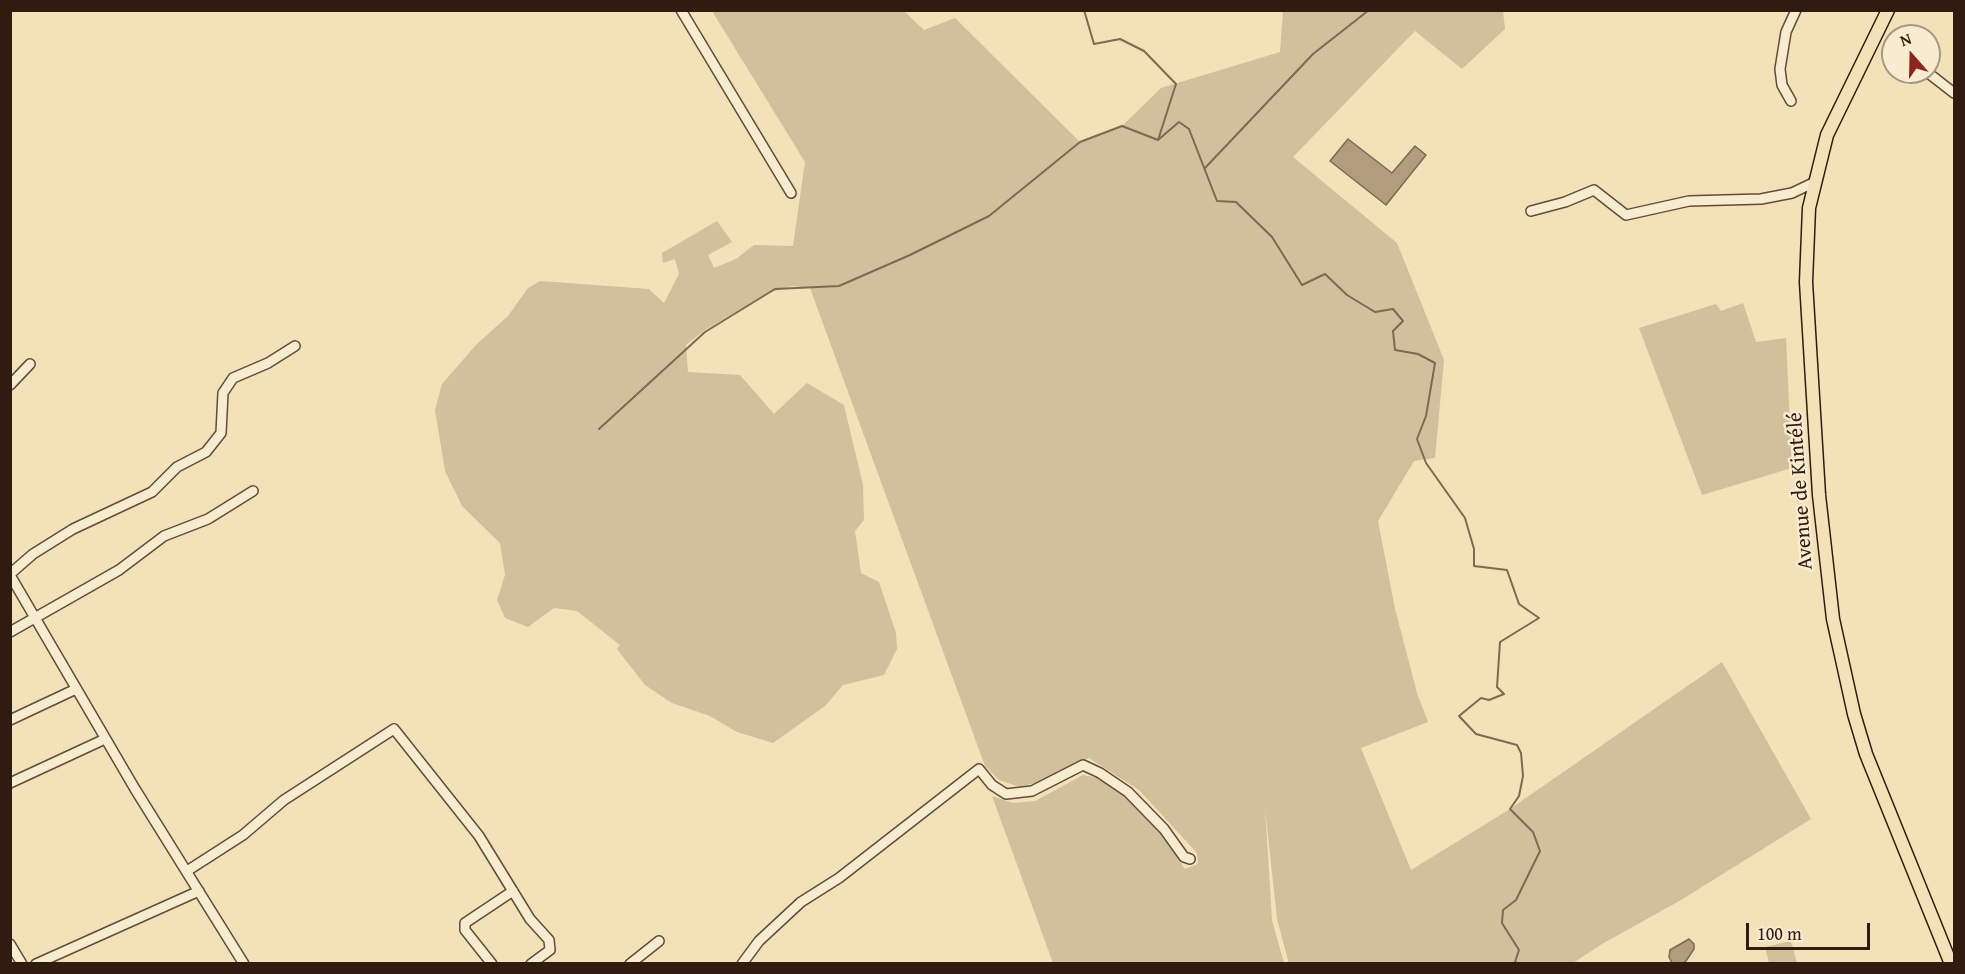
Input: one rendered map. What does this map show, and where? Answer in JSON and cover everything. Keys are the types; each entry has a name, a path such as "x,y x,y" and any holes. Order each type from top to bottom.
{"main road":[{"name":"Avenue de Kintélé","path":"1888,10 1836,112 1813,183 1806,242 1806,282 1820,509 1833,619 1841,663 1866,754 1951,963"}],"street":[{"path":"681,10 791,193"},
{"path":"1791,101 1782,85 1780,69 1786,32 1796,10"},
{"path":"1941,83 1954,93"},
{"path":"1531,211 1594,190 1626,215 1689,201 1761,199 1792,193 1813,183"},
{"path":"244,963 105,739 10,574 33,554 73,529 152,492 177,467 206,452 220,433 223,393 233,378 268,363 295,346"},
{"path":"10,385 30,364"},
{"path":"10,632 119,570 164,536 187,529 225,511 253,491"},
{"path":"10,720 76,689"},
{"path":"187,872 243,835 284,800 367,743 394,729 479,836 530,919 549,940 550,950 531,963"},
{"path":"10,783 105,739"},
{"path":"742,963 759,941 801,902 839,878 979,769 992,785 1006,794 1020,794 1083,765 1128,792 1164,829 1184,857 1190,859"},
{"path":"36,963 199,891"},
{"path":"492,963 465,930 465,923 513,891"},
{"path":"630,963 659,941"},
{"path":"10,944 17,960"}],"shaded area":[{"path":"712,11 904,11 924,30 955,18 1080,142 1122,126 1161,88 1280,52 1283,11 1503,11 1505,29 1462,69 1415,31 1293,157 1397,243 1444,360 1435,458 1414,461 1378,521 1395,609 1417,693 1428,722 1361,748 1411,870 1510,809 1722,662 1811,819 1681,900 1573,963 1289,964 1277,919 1265,808 1272,920 1284,963 1053,963 992,796 1013,803 1035,801 1083,775 1097,778 1121,793 1159,832 1185,869 1198,864 1197,853 1139,790 1089,758 1038,782 1020,787 999,780 985,766 810,288 792,286 768,293 705,330 686,345 688,372 740,375 774,414 807,383 844,405 863,485 864,520 855,531 861,573 879,582 896,633 897,649 884,675 843,685 825,706 773,743 737,732 710,716 672,703 645,685 617,649 620,645 577,611 554,608 528,627 505,618 497,600 505,575 500,543 462,506 445,471 435,410 442,384 476,345 508,316 528,288 540,281 649,289 664,303 679,274 675,259 663,263 662,253 717,221 732,242 708,255 714,268 736,259 754,245 793,246 805,162"},
{"path":"1348,139 1392,173 1415,146 1426,155 1386,205 1330,161"},
{"path":"1743,303 1756,342 1786,338 1792,468 1702,495 1639,328 1716,304 1721,311"},
{"path":"1689,939 1694,944 1694,949 1686,961 1672,963 1669,957 1670,950"},
{"path":"1791,941 1797,963 1769,963 1765,947"}],"waterway":[{"path":"1084,10 1094,44 1120,39 1144,51 1176,84 1158,140 1179,122 1189,129 1217,201 1236,202 1272,237 1302,285 1325,274 1347,295 1375,312 1393,309 1403,321 1393,331 1395,350 1418,354 1435,363 1426,416 1417,439 1426,463 1465,518 1474,549 1474,566 1507,570 1519,604 1539,618 1500,642 1497,687 1504,694 1489,700 1481,698 1459,716 1476,734 1517,745 1521,753 1523,776 1519,796 1510,809 1533,832 1540,851 1516,900 1503,910 1502,923 1519,950 1515,962 1519,964"},
{"path":"1205,168 1313,54 1369,10"},
{"path":"599,429 705,332 775,289 839,286 910,255 989,216 1080,142 1122,126 1158,140"}]}
